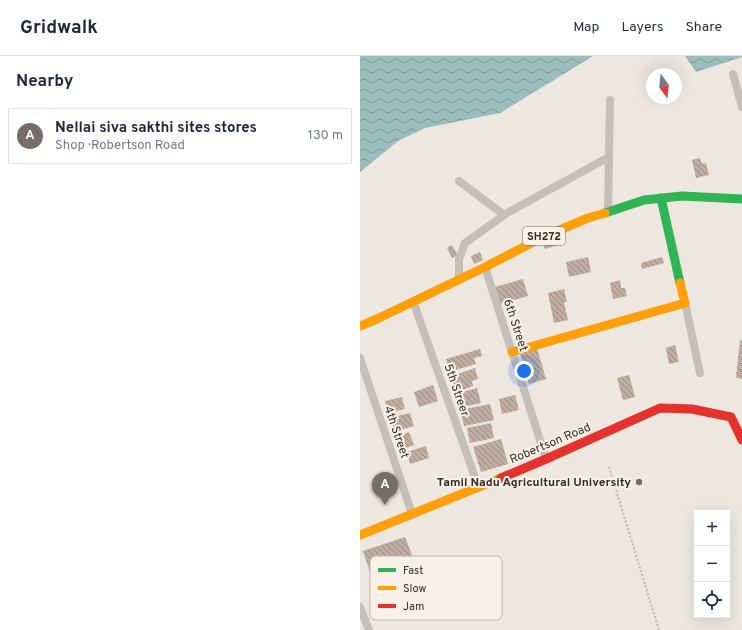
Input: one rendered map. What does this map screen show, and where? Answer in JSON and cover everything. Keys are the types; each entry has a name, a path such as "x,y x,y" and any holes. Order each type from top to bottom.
{"street":[{"path":"733,74 742,107"},
{"path":"608,212 610,100"},
{"path":"459,280 459,259 465,243 504,215 609,157"},
{"path":"459,181 504,215"},
{"name":"SH272","path":"360,326 376,320 459,280 543,237 588,218 644,200 682,196 742,199"},
{"path":"661,198 700,373"},
{"name":"6th Street","path":"485,267 546,459"},
{"name":"5th Streer","path":"414,301 478,486"},
{"path":"512,352 685,303"},
{"name":"4th Street","path":"360,358 412,514"},
{"name":"Robertson Road","path":"360,535 546,459 660,408 692,409 730,417 742,440"},
{"path":"360,607 362,618 369,630"}],"path":[{"path":"609,467 658,630"}],"water":[{"path":"360,56 593,56 500,113 425,128 398,141 360,172"},
{"path":"685,56 742,56 742,57 696,72"}],"building":[{"path":"700,158 702,164 706,163 709,175 696,178 692,160"},
{"path":"560,235 562,244 545,249 542,240"},
{"path":"452,245 458,255 452,258 447,248"},
{"path":"480,252 483,260 474,264 471,256"},
{"path":"588,257 591,272 569,277 566,262"},
{"path":"662,257 664,263 642,269 641,263"},
{"path":"523,279 528,296 500,304 495,287"},
{"path":"620,280 621,288 625,288 627,296 613,299 610,283"},
{"path":"564,289 567,302 564,302 568,320 554,323 548,293"},
{"path":"740,340 742,341 742,379 736,378"},
{"path":"675,345 679,362 669,364 666,348"},
{"path":"537,348 546,379 529,384 520,353"},
{"path":"480,349 482,356 474,358 476,364 449,372 446,359"},
{"path":"475,368 478,379 472,381 473,386 454,393 449,377"},
{"path":"629,375 635,397 623,400 617,378"},
{"path":"433,385 438,401 419,407 414,392"},
{"path":"477,388 481,403 459,408 455,394"},
{"path":"515,395 519,410 502,414 499,399"},
{"path":"402,397 405,409 387,413 385,401"},
{"path":"490,404 494,420 464,426 460,410"},
{"path":"410,413 414,426 393,432 389,418"},
{"path":"491,423 494,438 470,443 467,428"},
{"path":"409,432 414,445 400,450 395,437"},
{"path":"501,439 508,464 481,472 473,447"},
{"path":"426,446 429,458 410,464 407,452"},
{"path":"405,537 412,556 370,556 370,572 363,551"}],"traffic: fast":[{"path":"605,213 644,200 682,196 742,199"},
{"path":"661,198 680,283"}],"traffic: slow":[{"path":"360,326 485,267 543,237 588,218 605,213"},
{"path":"512,352 685,303 680,283"},
{"path":"360,535 501,478"}],"traffic: jam":[{"path":"501,478 660,408 692,409 731,417 742,440"}],"place":[{"name":"Tamil Nadu Agricultural University","path":"639,482"},
{"name":"Nellai siva sakthi sites stores","path":"385,505"}]}
